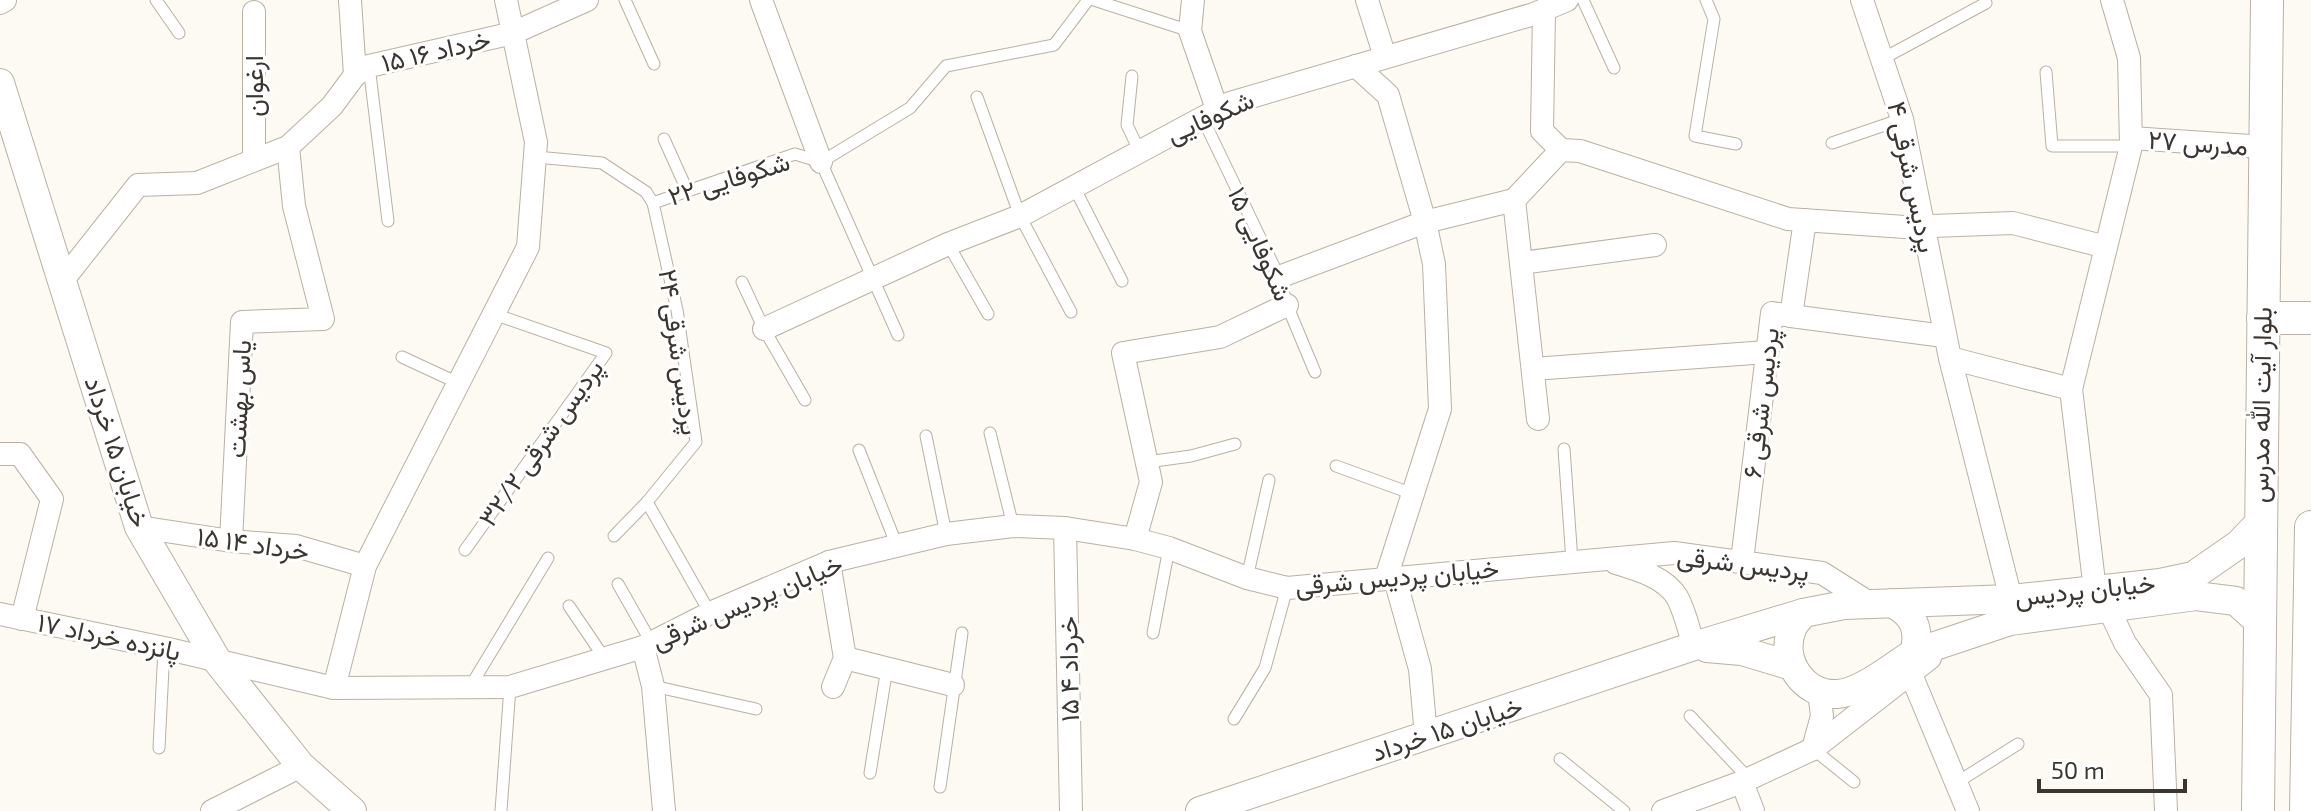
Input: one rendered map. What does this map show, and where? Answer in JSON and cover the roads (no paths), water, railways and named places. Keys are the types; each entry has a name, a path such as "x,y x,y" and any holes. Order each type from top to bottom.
{"main road":[{"name":"بلوار آیت الله مدرس","path":"2258,811 2267,0"},
{"path":"2263,318 2311,318"},
{"path":"2306,811 2311,527"}],"street":[{"path":"350,0 362,70"},
{"path":"334,688 365,566 528,247 536,142 506,0"},
{"name":"۱۵ خرداد ۱۶","path":"63,280 138,185 197,183 288,147 332,106 362,70 513,33 587,0"},
{"path":"761,0 821,162"},
{"path":"1193,0 1190,31 1210,113"},
{"path":"1367,0 1385,57"},
{"name":"شکوفایی","path":"764,329 948,244 1020,216 1210,113 1567,0"},
{"name":"پردیس شرقی ۴","path":"1862,0 1902,119 1947,347 2011,599"},
{"path":"2112,0 2129,58 2131,142 2071,389 2102,599 2125,643 2161,695 2166,811"},
{"path":"1535,9 1542,131 1561,150 1580,151 1788,219 1925,227 2013,223 2106,247"},
{"name":"ارغوان","path":"254,12 254,160"},
{"path":"1356,66 1388,95 1434,264 1440,409 1413,494 1391,579 1420,669 1426,736"},
{"name":"خیابان ۱۵ خرداد","path":"0,83 139,527 218,662 301,766 352,811"},
{"name":"مدرس ۲۷","path":"2131,142 2265,147"},
{"name":"یاس بهشت","path":"231,541 242,322 323,319 294,206 288,147"},
{"path":"1279,277 1425,222 1514,200 1561,150"},
{"path":"1514,200 1538,419"},
{"name":"پردیس شرقی ۶","path":"1742,561 1772,313 1791,316 1805,220"},
{"path":"1522,263 1655,245"},
{"path":"1135,539 1151,482 1123,353 1220,337 1287,305"},
{"path":"1791,316 1947,347 2071,389"},
{"path":"1533,369 1767,352"},
{"path":"0,454 20,454 52,499 22,619"},
{"name":"خیابان پردیس","path":"1912,662 1957,638 2010,621 2193,576 2239,544 2260,522"},
{"name":"خیابان پردیس شرقی","path":"218,662 334,688 510,687 606,660 647,644 829,562 946,534 1013,526 1065,528 1135,539 1169,548 1247,578 1287,588 1572,561 1607,561"},
{"name":"۱۵ خرداد ۱۴","path":"139,527 231,541 296,546 365,566"},
{"name":"۱۵ خرداد ۴","path":"1065,528 1071,811"},
{"name":"پردیس شرقی","path":"1607,561 1674,553 1822,573 1881,603"},
{"path":"1607,561 1648,575 1676,596 1694,646 1742,651 1792,666"},
{"path":"829,562 845,658 833,687"},
{"name":"خیابان پردیس","path":"1881,603 2196,596 2236,601 2261,624"},
{"path":"1912,662 1856,690 1838,694 1819,692 1803,682 1792,666 1788,648 1792,629 1803,613 1844,605 1881,603 1902,608 1916,628 1917,641 1912,662 1968,811"},
{"name":"خیابان ۱۵ خرداد","path":"1200,811 1694,646 1803,613"},
{"name":"پانزده خرداد ۱۷","path":"0,614 218,662"},
{"path":"647,644 664,811"},
{"path":"845,658 953,685"},
{"path":"1663,811 1745,780 1813,749 1912,662"},
{"path":"1813,749 1822,716 1819,692"},
{"path":"212,811 254,800 301,766"},
{"path":"1745,780 1753,811"}],"lane":[{"path":"156,0 179,33"},
{"path":"625,0 654,64"},
{"path":"821,162 910,108 946,66 1054,45 1088,0"},
{"path":"1094,0 1190,31"},
{"path":"1583,0 1614,68"},
{"path":"1706,0 1714,19 1695,136 1736,144"},
{"path":"1884,58 1986,3"},
{"path":"362,70 388,221"},
{"path":"2046,72 2052,146 2131,142"},
{"path":"1132,76 1127,125 1139,150"},
{"path":"977,97 1020,216 1071,312"},
{"name":"شکوفایی ۱۵","path":"1210,113 1315,372"},
{"path":"1832,143 1902,119"},
{"path":"664,139 687,190"},
{"name":"شکوفایی ۲۲","path":"653,203 795,154 821,162 898,335"},
{"path":"536,157 602,163 646,192 653,203"},
{"path":"1074,187 1122,281"},
{"name":"پردیس شرقی ۲۴","path":"614,536 647,502 696,442 677,310 653,203"},
{"path":"948,244 988,314"},
{"path":"742,282 764,329 805,400"},
{"name":"پردیس شرقی ۳۲/۲","path":"465,550 606,353 494,314"},
{"path":"402,357 458,383"},
{"path":"990,433 1013,526"},
{"path":"926,436 946,534"},
{"path":"1147,462 1191,456 1235,444"},
{"path":"1564,449 1572,561"},
{"path":"859,450 897,546"},
{"path":"1336,466 1413,494"},
{"path":"1247,578 1269,480"},
{"path":"647,502 710,613"},
{"path":"1153,633 1169,548"},
{"path":"470,687 548,558"},
{"path":"618,584 647,644"},
{"path":"1234,719 1265,668 1287,588"},
{"path":"569,606 606,660"},
{"path":"940,787 962,633"},
{"path":"159,748 164,648"},
{"path":"870,773 887,668"},
{"path":"653,686 756,709"},
{"path":"501,811 510,687"},
{"path":"1690,716 1745,780"},
{"path":"1956,783 2018,744"},
{"path":"1813,749 1854,782"},
{"path":"1560,759 1624,811"}]}
